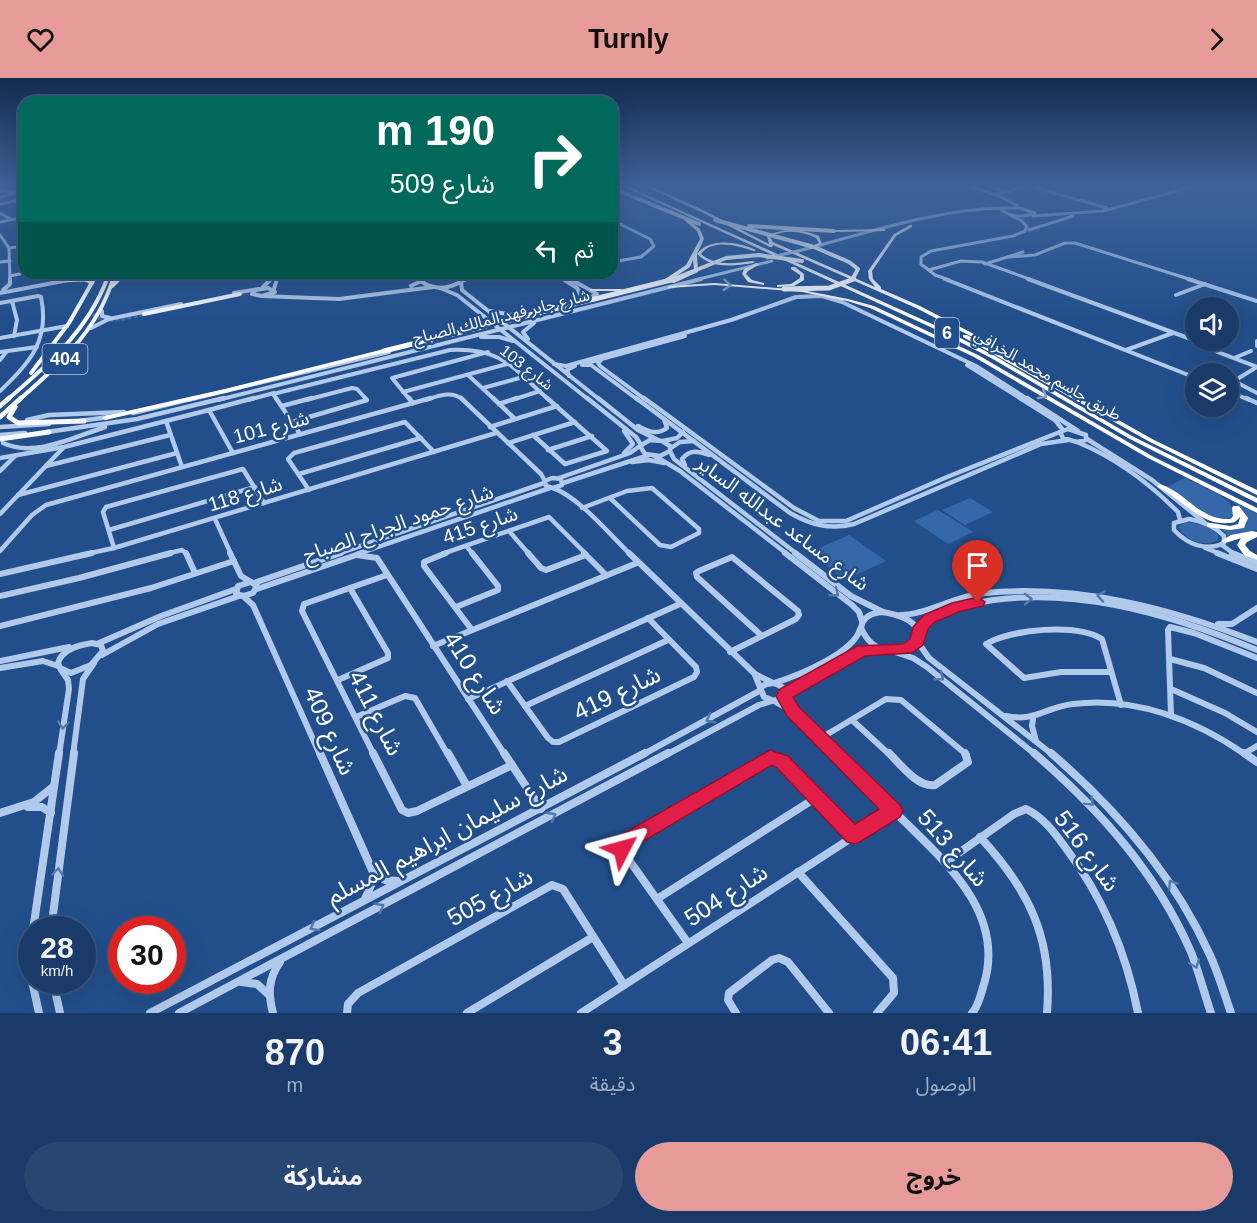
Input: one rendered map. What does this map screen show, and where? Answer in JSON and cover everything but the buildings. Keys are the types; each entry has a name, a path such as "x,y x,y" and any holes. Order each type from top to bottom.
{"highway":[{"path":"669,285 696,271 698,266 694,257 699,245 700,231"},
{"path":"710,231 752,247"},
{"path":"713,231 722,236"},
{"path":"715,231 944,340 1000,369 1131,447 1257,511"},
{"name":"طريق جاسم محمد الخرافي","path":"717,231 964,342 1130,437 1257,501"},
{"name":"طريق جاسم محمد الخرافي","path":"730,231 947,328 1025,368 1152,441 1257,493"},
{"path":"738,231 814,268"},
{"path":"752,287 820,289 838,286 854,279 858,269 850,261 831,253 754,231"},
{"path":"810,248 820,243 818,237 812,234 784,231 768,237 771,243 963,329 995,347 1025,368"},
{"path":"827,231 852,231"},
{"path":"896,298 873,284 869,275 895,236 904,231"},
{"path":"752,247 721,244 705,248 699,254 704,259 720,264 755,263"},
{"path":"661,283 682,272 699,245"},
{"path":"592,290 619,291 672,276 682,269 699,245"},
{"path":"105,418 661,283 691,274 721,259 759,255 802,261 963,329"},
{"path":"755,263 746,270 745,277 750,281 767,285 786,286 800,281 802,274 793,268"},
{"path":"669,285 714,284 802,291 872,307 918,327"},
{"path":"853,290 944,340"},
{"path":"1160,486 1169,490 1194,511 1213,520 1233,521 1237,516 1236,509"},
{"path":"1207,524 1230,528 1241,526 1244,518 1218,492"},
{"path":"1224,543 1240,535 1257,533"},
{"path":"1257,533 1244,540 1241,545 1257,560"}],"main road":[{"path":"86,279 92,283"},
{"path":"0,404 33,371 80,308 92,283 98,279"},
{"name":"404","path":"0,404 17,391 68,341 93,312 105,279"},
{"path":"109,279 112,287 119,279"},
{"name":"404","path":"0,417 66,357 91,328 102,311 112,287"},
{"path":"144,314 240,294"},
{"path":"0,412 17,391"},
{"path":"15,403 16,406 9,417 18,423 84,421"},
{"path":"1,433 49,432"}],"street":[{"path":"618,260 639,255 647,251 650,246 646,240 629,231"},
{"name":"شارع جابر فهد المالك الصباح","path":"770,260 881,231"},
{"name":"شارع جابر فهد المالك الصباح","path":"1,433 105,418 188,402 892,231"},
{"path":"1025,231 1013,236 931,251 921,257 921,264 935,275 1185,373"},
{"path":"1028,231 1019,235 933,252 923,260 929,270 1126,350 1173,333"},
{"path":"0,235 9,248 10,284"},
{"path":"1008,257 1038,254 1071,243 1257,301"},
{"path":"9,248 18,247"},
{"path":"985,264 1023,252"},
{"path":"0,262 10,261"},
{"path":"929,270 965,261 985,264 1173,333 1257,367"},
{"path":"995,268 1001,266"},
{"path":"10,276 18,274"},
{"path":"0,292 62,279"},
{"path":"0,292 63,279"},
{"path":"254,295 254,291 260,289 270,279"},
{"path":"274,291 274,283 277,279"},
{"path":"91,328 120,317 260,289 274,291 284,297 321,298 410,286 422,279"},
{"path":"425,279 424,285 454,293 474,308 483,319 481,323 458,335"},
{"path":"440,288 468,279"},
{"path":"563,279 577,288 581,296 596,295 596,292 572,279"},
{"path":"461,282 462,290 485,308 530,352 636,436 641,446"},
{"path":"10,284 13,287 24,286"},
{"path":"0,292 10,284"},
{"path":"1176,295 1205,284"},
{"path":"224,296 240,294 310,300 371,296 433,287"},
{"path":"262,296 274,291"},
{"path":"371,296 383,291"},
{"path":"759,312 803,296 822,296 839,300 976,366 1160,486 1183,508 1222,533 1224,543 1235,555 1257,560"},
{"path":"0,303 41,297 46,312 45,331 37,347 27,362 0,390"},
{"path":"582,365 804,298 821,298 835,302 984,374 1055,420 1061,436 1096,450 1140,477 1178,512 1180,520"},
{"path":"12,301 16,320 14,336"},
{"path":"474,308 483,311 538,351"},
{"path":"485,308 512,316 542,314"},
{"path":"102,311 104,317 120,317"},
{"path":"530,344 523,332 526,327 564,311"},
{"name":"شارع جابر فهد المالك الصباح","path":"1,433 49,432 137,419 442,343 542,314 564,311"},
{"path":"478,312 530,344 624,420 644,434 660,440"},
{"path":"0,338 67,326"},
{"path":"442,343 494,336 508,339 530,352"},
{"path":"569,376 567,370 574,365 680,336"},
{"path":"0,352 37,347"},
{"name":"شارع 103","path":"273,394 467,347 490,352 507,364 607,448 605,452 565,464 533,435"},
{"path":"0,360 7,351"},
{"path":"1234,358 1251,351"},
{"path":"413,403 392,378 490,352"},
{"path":"601,360 598,363 600,366 643,396 799,519 828,527 854,524 1041,444 1068,440"},
{"path":"403,392 507,364"},
{"path":"554,364 591,365 721,460 805,516 827,522 848,519 1061,431 1078,431"},
{"path":"1257,367 1234,381 1239,386 1257,393"},
{"path":"468,375 515,419"},
{"path":"0,458 64,447 273,394 276,388 300,381 305,377"},
{"path":"483,388 523,377"},
{"path":"282,406 352,388 357,389 367,400 292,422"},
{"path":"228,397 265,390 273,394 300,434"},
{"path":"499,404 540,391"},
{"name":"شارع 101","path":"0,551 2,546 32,515 46,505 447,394 459,396 541,474 560,483"},
{"path":"1239,395 1257,402"},
{"path":"637,398 643,396"},
{"path":"490,427 557,406"},
{"path":"209,410 233,453"},
{"path":"27,420 49,415 138,411"},
{"path":"624,420 648,432 657,433 667,428 660,416"},
{"path":"607,465 628,451 633,444 630,437 613,418"},
{"path":"1,433 14,448 33,448 137,419"},
{"path":"166,421 183,467"},
{"path":"309,490 288,459 294,453 405,422 434,452"},
{"path":"508,443 575,422"},
{"path":"545,482 552,488 607,465 633,452 650,440 677,438 682,432"},
{"name":"شارع 118","path":"0,574 114,548 496,433"},
{"path":"46,466 170,435"},
{"path":"548,450 592,436"},
{"path":"299,474 421,438"},
{"path":"1077,442 1087,439"},
{"name":"شارع مساعد عبدالله الساير","path":"660,440 670,450 672,457 855,599 884,612"},
{"path":"607,465 652,456 670,450 683,441 695,441"},
{"name":"شارع مساعد عبدالله الساير","path":"641,446 642,452 680,471 852,605 859,612 861,624"},
{"path":"0,514 64,447"},
{"path":"687,469 682,459 689,452 704,452 721,460"},
{"path":"18,495 177,453"},
{"path":"0,471 16,455"},
{"path":"607,465 650,460 680,471"},
{"path":"114,548 103,512 106,507 236,469 247,472 264,503"},
{"name":"شارع 101","path":"541,474 545,482"},
{"name":"شارع حمود الجراح الصباح","path":"254,586 513,497 545,482 560,483"},
{"path":"560,483 637,563 730,652 755,674 783,688 785,695"},
{"path":"109,530 255,487"},
{"path":"582,508 640,487 652,488 699,529 699,533 671,547 660,545 610,498"},
{"name":"شارع حمود الجراح الصباح","path":"513,497 552,488"},
{"path":"891,501 897,505"},
{"name":"شارع 415","path":"472,630 424,566 424,562 549,517 606,575"},
{"path":"215,519 242,576 254,586"},
{"path":"848,519 854,521 854,524"},
{"path":"1207,524 1180,520 1173,525 1176,532 1195,544 1257,569"},
{"path":"509,531 541,568 546,570 586,555"},
{"name":"شارع حمود الجراح الصباح","path":"254,586 357,555 412,532"},
{"path":"1195,544 1209,547 1224,543"},
{"path":"357,555 377,558 383,546"},
{"path":"456,607 498,590 498,586 466,546"},
{"path":"0,596 79,578 182,550 186,553 195,573"},
{"name":"شارع 410","path":"377,558 541,809"},
{"path":"730,652 762,636 795,619 799,615 798,611 732,558 696,573 762,636"},
{"path":"0,626 81,607 234,561"},
{"path":"433,646 637,563"},
{"name":"شارع 411","path":"387,574 304,604 302,611 402,810 408,813 417,812 512,765"},
{"path":"237,587 242,576"},
{"path":"53,916 82,679 88,669 102,655 149,628 237,587 254,586"},
{"path":"0,661 79,644 97,644 194,607 241,596 254,586"},
{"path":"253,605 254,586"},
{"name":"شارع 409","path":"237,587 236,594 253,605 373,872"},
{"path":"338,680 388,658 388,653 350,588"},
{"path":"761,688 787,679 854,642 867,616 884,612 914,615 942,602 972,595 1041,591 1107,597 1228,625 1257,608"},
{"path":"755,674 764,698 773,701 862,650 907,649 918,637 921,627 930,618 957,607 989,600 1048,599 1112,606 1165,617 1220,634 1257,650"},
{"path":"468,699 680,604"},
{"path":"900,615 912,623 929,658 1037,742 1100,795 1150,852 1191,913 1210,955 1231,1013"},
{"name":"شارع 419","path":"507,681 548,738 553,742 560,742 694,677 697,672 696,667 648,618"},
{"path":"1193,618 1257,642"},
{"path":"861,624 867,640 886,650 913,658 927,667 1049,764 1112,825 1155,882 1172,911 1189,947 1211,1013"},
{"path":"1171,715 1168,630 1172,627 1220,642 1257,658"},
{"path":"1111,672 1060,672 1024,678 986,644 1023,633 1092,633 1102,639 1121,705"},
{"path":"525,706 668,640"},
{"path":"35,916 69,689 68,680 58,662 65,652 79,644"},
{"path":"97,644 102,648 102,655"},
{"path":"828,657 835,659 837,664"},
{"path":"1170,659 1205,668 1257,693"},
{"path":"0,668 43,661 60,668 81,670 94,663"},
{"name":"شارع سليمان ابراهيم المسلم","path":"150,1013 748,699 761,688"},
{"path":"1171,689 1225,713 1257,732"},
{"name":"شارع 513","path":"785,695 793,712"},
{"path":"356,717 405,696 415,698 467,786"},
{"path":"821,738 886,699 901,700 969,758 968,762 935,785 929,786 922,783 852,720"},
{"name":"شارع 513","path":"773,701 793,712 821,738 946,862 964,883 976,902 987,932 988,967 976,1011"},
{"name":"شارع سليمان ابراهيم المسلم","path":"179,1013 759,705 773,701"},
{"path":"1002,714 1016,719 1033,719 1073,704 1121,705 1171,715 1245,753 1257,762"},
{"path":"1033,719 1032,726 1037,742"},
{"path":"661,745 668,754"},
{"path":"1245,753 1257,746"},
{"path":"652,750 660,758"},
{"path":"688,943 622,851 626,842 770,758 782,761 854,836"},
{"path":"0,813 40,798 55,785"},
{"path":"657,899 817,797"},
{"path":"18,808 37,806 51,813"},
{"name":"شارع 516","path":"946,862 980,837 1026,809 1034,812 1048,825 1086,876 1110,917 1124,953 1138,1013"},
{"name":"شارع 504","path":"581,1013 893,811"},
{"path":"980,837 1010,869 1040,926 1047,951 1050,993 1047,1013"},
{"path":"364,900 371,889 373,872 385,880 400,881"},
{"path":"798,872 893,978 896,984 895,993 877,1013"},
{"name":"شارع 505","path":"347,1013 348,1004 358,993 549,886 561,887 624,985"},
{"path":"467,1013 593,936"},
{"path":"273,1013 268,994 271,977 283,958"},
{"path":"736,1013 728,1000 729,993 777,958 788,962 829,1013"},
{"path":"238,982 257,984 268,994"},
{"path":"35,994 39,1013"},
{"path":"56,994 60,1013"}],"shaded area":[{"path":"1185,478 1229,502 1235,514 1231,519 1222,520 1205,515 1167,487"},
{"path":"970,498 993,512 965,525 942,510"},
{"path":"1231,500 1257,514 1257,530 1228,536 1221,528 1244,527 1247,524 1244,514"},
{"path":"938,510 973,532 948,544 914,521"},
{"path":"1186,522 1208,526 1218,535 1218,540 1207,543 1196,542 1182,533 1179,528"},
{"path":"849,535 886,561 845,580 810,552"}],"tunnel":[{"path":"93,314 98,318 110,320 144,314"}],"route":[{"path":"622,849 622,845 626,842 770,758 780,759 854,836 893,811 793,712 784,696 785,693 862,650 907,649 917,641 921,627 930,618 947,610 978,602"}]}
